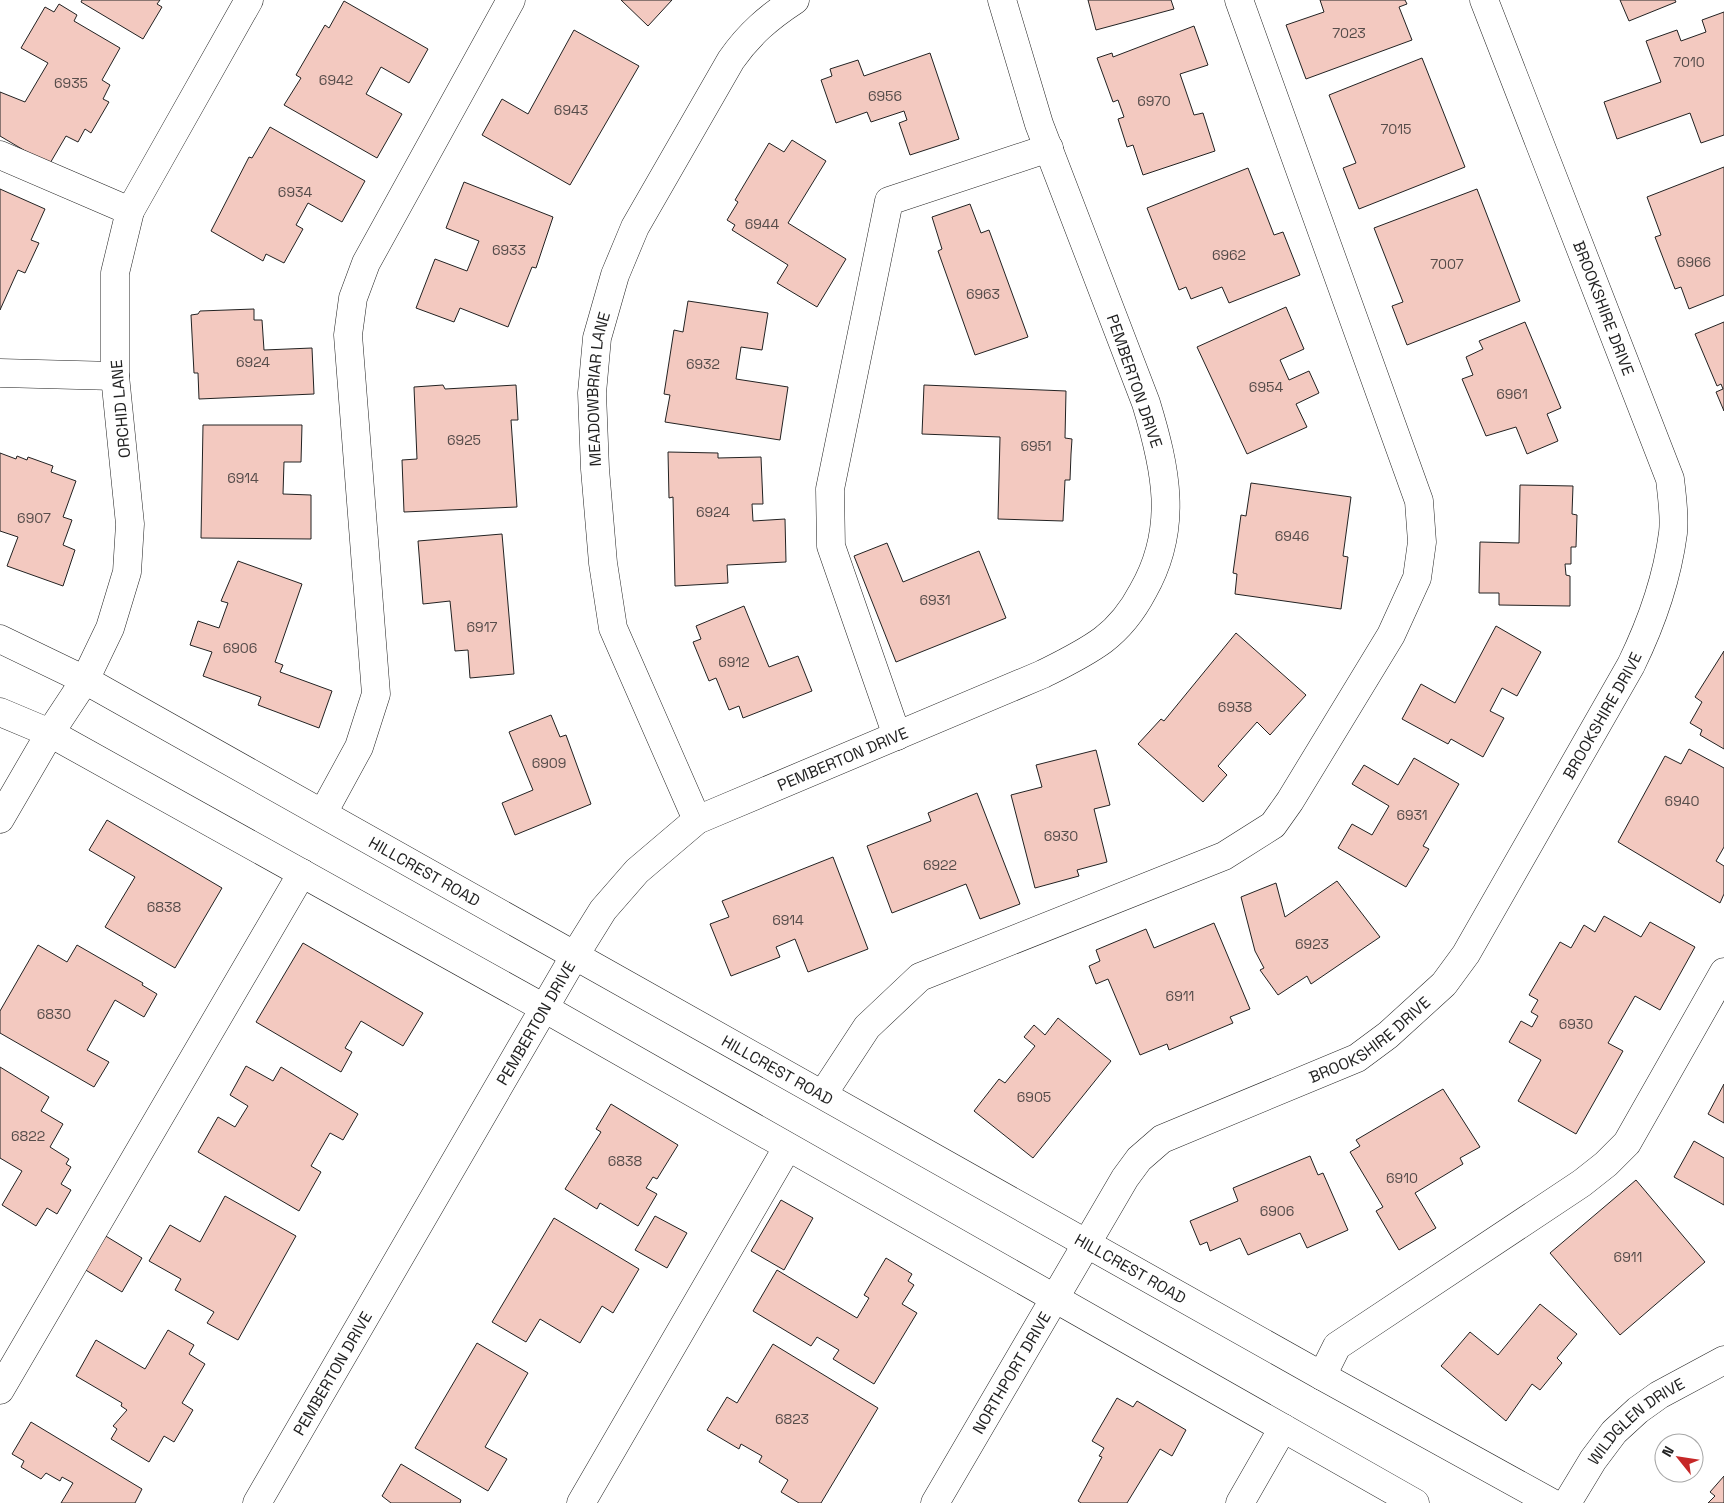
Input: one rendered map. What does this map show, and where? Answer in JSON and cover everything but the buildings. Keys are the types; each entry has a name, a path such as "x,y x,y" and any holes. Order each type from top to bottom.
{"street":[{"name":"ORCHID LANE","path":"0,819 50,733 85,680 110,628 127,572 130,524 115,376 115,273 130,211 249,0"},
{"path":"323,813 359,747 376,694 348,335 353,298 366,263 511,0"},
{"name":"MEADOWBRIAR LANE","path":"697,820 613,628 603,563 595,469 592,393 597,338 614,275 635,227 731,60 749,35 775,12 795,0"},
{"name":"PEMBERTON DRIVE","path":"257,1503 575,955 603,910 637,871 697,820 1043,674 1103,640 1123,622 1153,573 1162,546 1166,518 1166,494 1157,440 1146,403 1039,124 1002,0"},
{"path":"823,1094 867,1026 920,977 1224,856 1273,824 1290,800 1391,635 1417,578 1422,542 1419,501 1238,0"},
{"name":"BROOKSHIRE DRIVE","path":"1088,1243 1134,1165 1162,1139 1356,1058 1388,1036 1444,984 1466,954 1632,665 1647,632 1666,569 1673,532 1670,479 1484,0"},
{"path":"897,736 831,546 830,489 889,201 1049,148"},
{"path":"0,156 130,211"},
{"path":"0,374 115,376"},
{"name":"HILLCREST ROAD","path":"0,639 85,680 1322,1376 1552,1503"},
{"path":"0,712 50,733 544,1008 787,1148 1415,1503"},
{"path":"0,1390 302,873"},
{"path":"1322,1376 1337,1346 1582,1184 1628,1143 1724,972"},
{"path":"581,1503 787,1148"},
{"name":"NORTHPORT DRIVE","path":"935,1503 1088,1243"},
{"name":"WILDGLEN DRIVE","path":"1567,1503 1593,1460 1614,1432 1638,1410 1659,1395 1724,1360"},
{"path":"1240,1503 1283,1428"}]}
